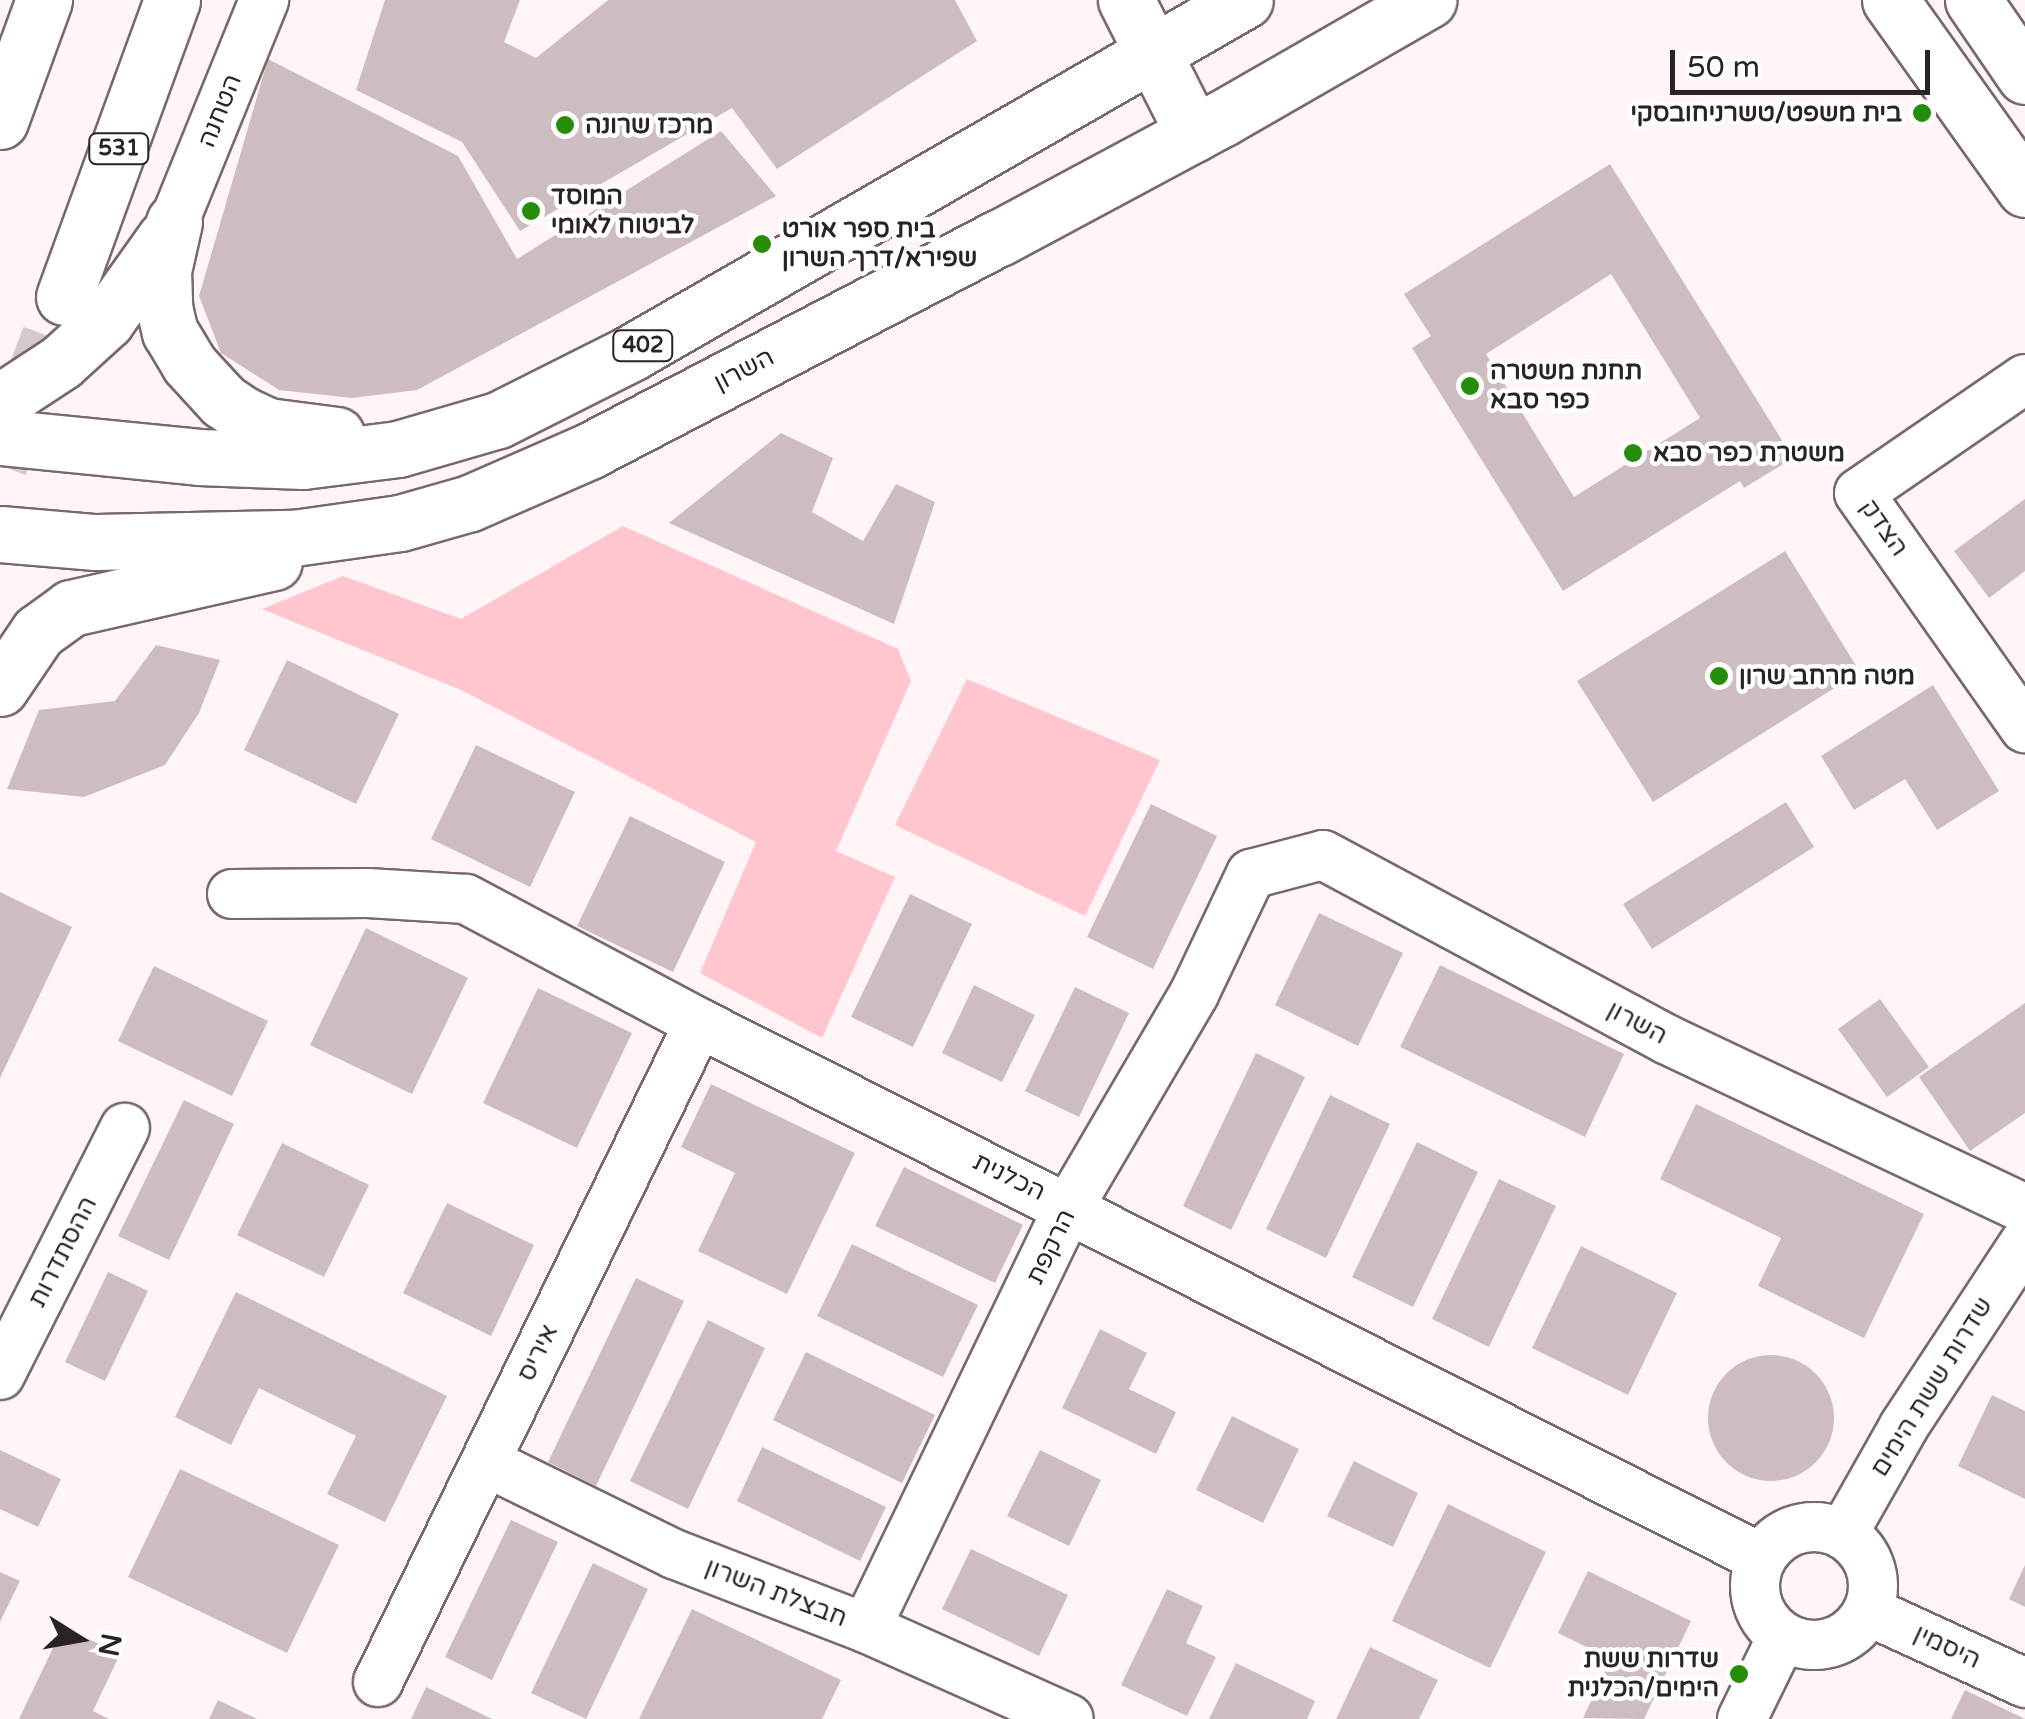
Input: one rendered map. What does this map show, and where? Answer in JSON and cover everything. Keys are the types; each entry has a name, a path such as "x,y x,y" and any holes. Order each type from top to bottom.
{"main road":[{"path":"0,121 44,0"},
{"name":"531","path":"64,297 172,0"},
{"path":"101,202 200,0"},
{"path":"1126,0 1155,50 1194,134"},
{"name":"402","path":"0,436 199,458 303,461 398,449 498,420 631,353 1245,0"},
{"name":"השרון","path":"0,534 96,542 199,542 373,528 432,516 547,471 1194,134 1428,0"},
{"path":"1890,0 2025,189"},
{"path":"1973,0 2025,76"},
{"path":"2000,0 2025,54"},
{"path":"0,402 61,362 106,320 150,264 174,222"},
{"path":"174,222 162,285 170,332 202,380 244,416 268,426 320,435 424,431 498,420"},
{"path":"0,470 76,442"},
{"path":"0,688 38,632 71,608 114,595 256,568 373,528"}],"street":[{"name":"הטחנה","path":"174,222 264,0"},
{"name":"הצדק","path":"2025,379 1859,493 2025,728"},
{"name":"השרון","path":"1251,874 1322,855 1668,1040 2025,1208"},
{"name":"הרקפת","path":"866,1628 1069,1207 1194,994 1251,874"},
{"name":"הכלנית","path":"232,894 368,893 466,899 699,1024 1761,1558"},
{"name":"איריס","path":"378,1682 699,1024"},
{"name":"ההסתדרות","path":"0,1375 125,1128"},
{"name":"שדרות ששת הימים","path":"1843,1534 1904,1426 2025,1242"},
{"name":"חבצלת השרון","path":"486,1462 674,1554 866,1628 1070,1719"},
{"path":"1826,1528 1843,1534 1860,1548 1871,1568 1874,1590 1868,1611 1857,1628 1830,1643 1800,1644 1782,1637 1768,1626 1754,1593 1761,1558 1788,1532 1826,1528"},
{"name":"היסמין","path":"1868,1611 2025,1684"},
{"path":"1742,1719 1782,1637"}],"shaded area":[{"path":"623,526 898,649 911,681 836,851 895,877 822,1038 700,973 756,842 461,690 262,609 343,576 461,619"},
{"path":"967,679 1160,760 1085,916 895,825"}],"building":[{"name":"מרכז שרונה","path":"385,0 520,0 504,42 536,58 608,0 955,0 977,41 777,169 732,108 520,231 462,142 356,90"},
{"path":"268,59 458,156 517,259 721,131 776,196 417,390 352,398 279,390 221,353 199,296"},
{"name":"תחנת משטרה כפר סבא","path":"1610,164 1793,458 1744,488 1740,481 1563,591 1412,348 1431,336 1404,294","holes":["1611,274 1700,418 1574,497 1486,354"]},
{"path":"781,433 833,458 812,512 863,541 896,484 935,502 894,624 669,523"},
{"path":"2025,499 2025,571 1989,598 1954,551"},
{"name":"מטה מרחב שרון","path":"1785,551 1860,672 1653,802 1577,681"},
{"path":"156,645 220,660 199,713 165,765 84,797 7,789 39,710 115,701"},
{"path":"287,660 399,714 356,804 244,750"},
{"path":"1933,685 1999,791 1937,830 1905,779 1854,810 1821,756"},
{"path":"476,745 575,792 530,887 431,839"},
{"path":"1786,802 1814,847 1652,949 1623,904"},
{"path":"1151,804 1217,836 1153,969 1087,937"},
{"path":"630,816 725,862 673,972 577,926"},
{"path":"0,892 72,927 0,1078"},
{"path":"910,894 972,924 913,1047 851,1017"},
{"path":"1319,913 1403,953 1358,1046 1275,1005"},
{"path":"366,928 468,978 412,1094 310,1045"},
{"path":"1440,965 1624,1054 1585,1137 1400,1047"},
{"path":"154,966 268,1021 232,1096 118,1041"},
{"path":"974,985 1035,1015 1002,1082 942,1053"},
{"path":"1075,987 1129,1013 1079,1117 1025,1091"},
{"path":"538,988 632,1033 577,1148 483,1103"},
{"path":"1880,999 1929,1067 1887,1097 1838,1029"},
{"path":"2025,1003 2025,1113 1970,1151 1919,1077"},
{"path":"1256,1053 1305,1077 1231,1230 1183,1206"},
{"path":"711,1084 855,1153 787,1294 698,1251 735,1173 681,1147"},
{"path":"1330,1095 1390,1124 1326,1258 1266,1229"},
{"path":"184,1100 234,1124 169,1260 118,1236"},
{"path":"1696,1104 1924,1214 1864,1338 1758,1286 1781,1238 1660,1179"},
{"path":"1417,1142 1478,1172 1413,1307 1352,1277"},
{"path":"282,1143 369,1185 324,1277 237,1235"},
{"path":"904,1167 1023,1225 995,1283 875,1226"},
{"path":"1499,1179 1556,1206 1489,1347 1432,1319"},
{"path":"447,1203 534,1245 491,1336 403,1293"},
{"path":"852,1244 978,1305 943,1377 817,1316"},
{"path":"1581,1246 1677,1293 1628,1395 1532,1348"},
{"path":"108,1272 148,1291 105,1381 65,1362"},
{"path":"636,1278 684,1301 596,1486 548,1462"},
{"path":"236,1292 447,1396 385,1522 327,1494 356,1436 259,1388 231,1445 175,1417"},
{"path":"708,1320 765,1348 688,1509 630,1481"},
{"path":"1100,1329 1147,1353 1129,1389 1176,1412 1156,1454 1062,1408"},
{"path":"806,1352 935,1415 902,1483 773,1420"},
{"path":"1771,1355 1795,1360 1816,1373 1829,1394 1834,1418 1829,1442 1816,1463 1795,1476 1771,1481 1747,1476 1726,1463 1713,1442 1708,1418 1713,1394 1726,1373 1747,1360"},
{"path":"1992,1395 2025,1411 2025,1499 1958,1466"},
{"path":"1232,1416 1299,1449 1263,1523 1196,1490"},
{"path":"762,1447 886,1507 860,1561 737,1501"},
{"path":"0,1450 61,1479 38,1527 0,1509"},
{"path":"1040,1450 1101,1480 1069,1546 1007,1516"},
{"path":"1354,1461 1418,1493 1393,1547 1327,1516"},
{"path":"180,1469 339,1545 287,1653 128,1577"},
{"path":"1448,1504 1546,1552 1490,1668 1392,1621"},
{"path":"511,1520 558,1542 492,1680 445,1657"},
{"path":"971,1549 1068,1595 1039,1656 942,1609"},
{"path":"593,1563 648,1589 586,1719 531,1693"},
{"path":"2025,1565 2025,1607 2009,1599"},
{"path":"1588,1571 1691,1621 1644,1719 1583,1718 1611,1659 1558,1633"},
{"path":"0,1572 20,1581 0,1622"},
{"path":"1167,1589 1203,1606 1186,1643 1216,1657 1187,1716 1121,1685"},
{"path":"692,1609 841,1680 822,1719 639,1719"},
{"path":"63,1627 120,1654 93,1711 109,1719 19,1719"},
{"path":"1370,1647 1438,1680 1419,1719 1336,1719"},
{"path":"1236,1663 1315,1701 1307,1719 1209,1719"},
{"path":"426,1687 492,1719 411,1719"},
{"path":"1965,1690 2025,1719 1951,1719"},
{"path":"218,1700 257,1719 209,1719"}],"tunnel":[{"path":"0,465 64,297"}],"place":[{"name":"בית משפט/טשרניחובסקי","path":"1922,113"},
{"name":"מרכז שרונה","path":"565,125"},
{"name":"המוסד לביטוח לאומי","path":"531,211"},
{"name":"בית ספר אורט שפירא/דרך השרון","path":"762,244"},
{"name":"תחנת משטרה כפר סבא","path":"1470,386"},
{"name":"משטרת כפר סבא","path":"1633,453"},
{"name":"מטה מרחב שרון","path":"1719,676"},
{"name":"שדרות ששת הימים/הכלנית","path":"1739,1674"}]}
